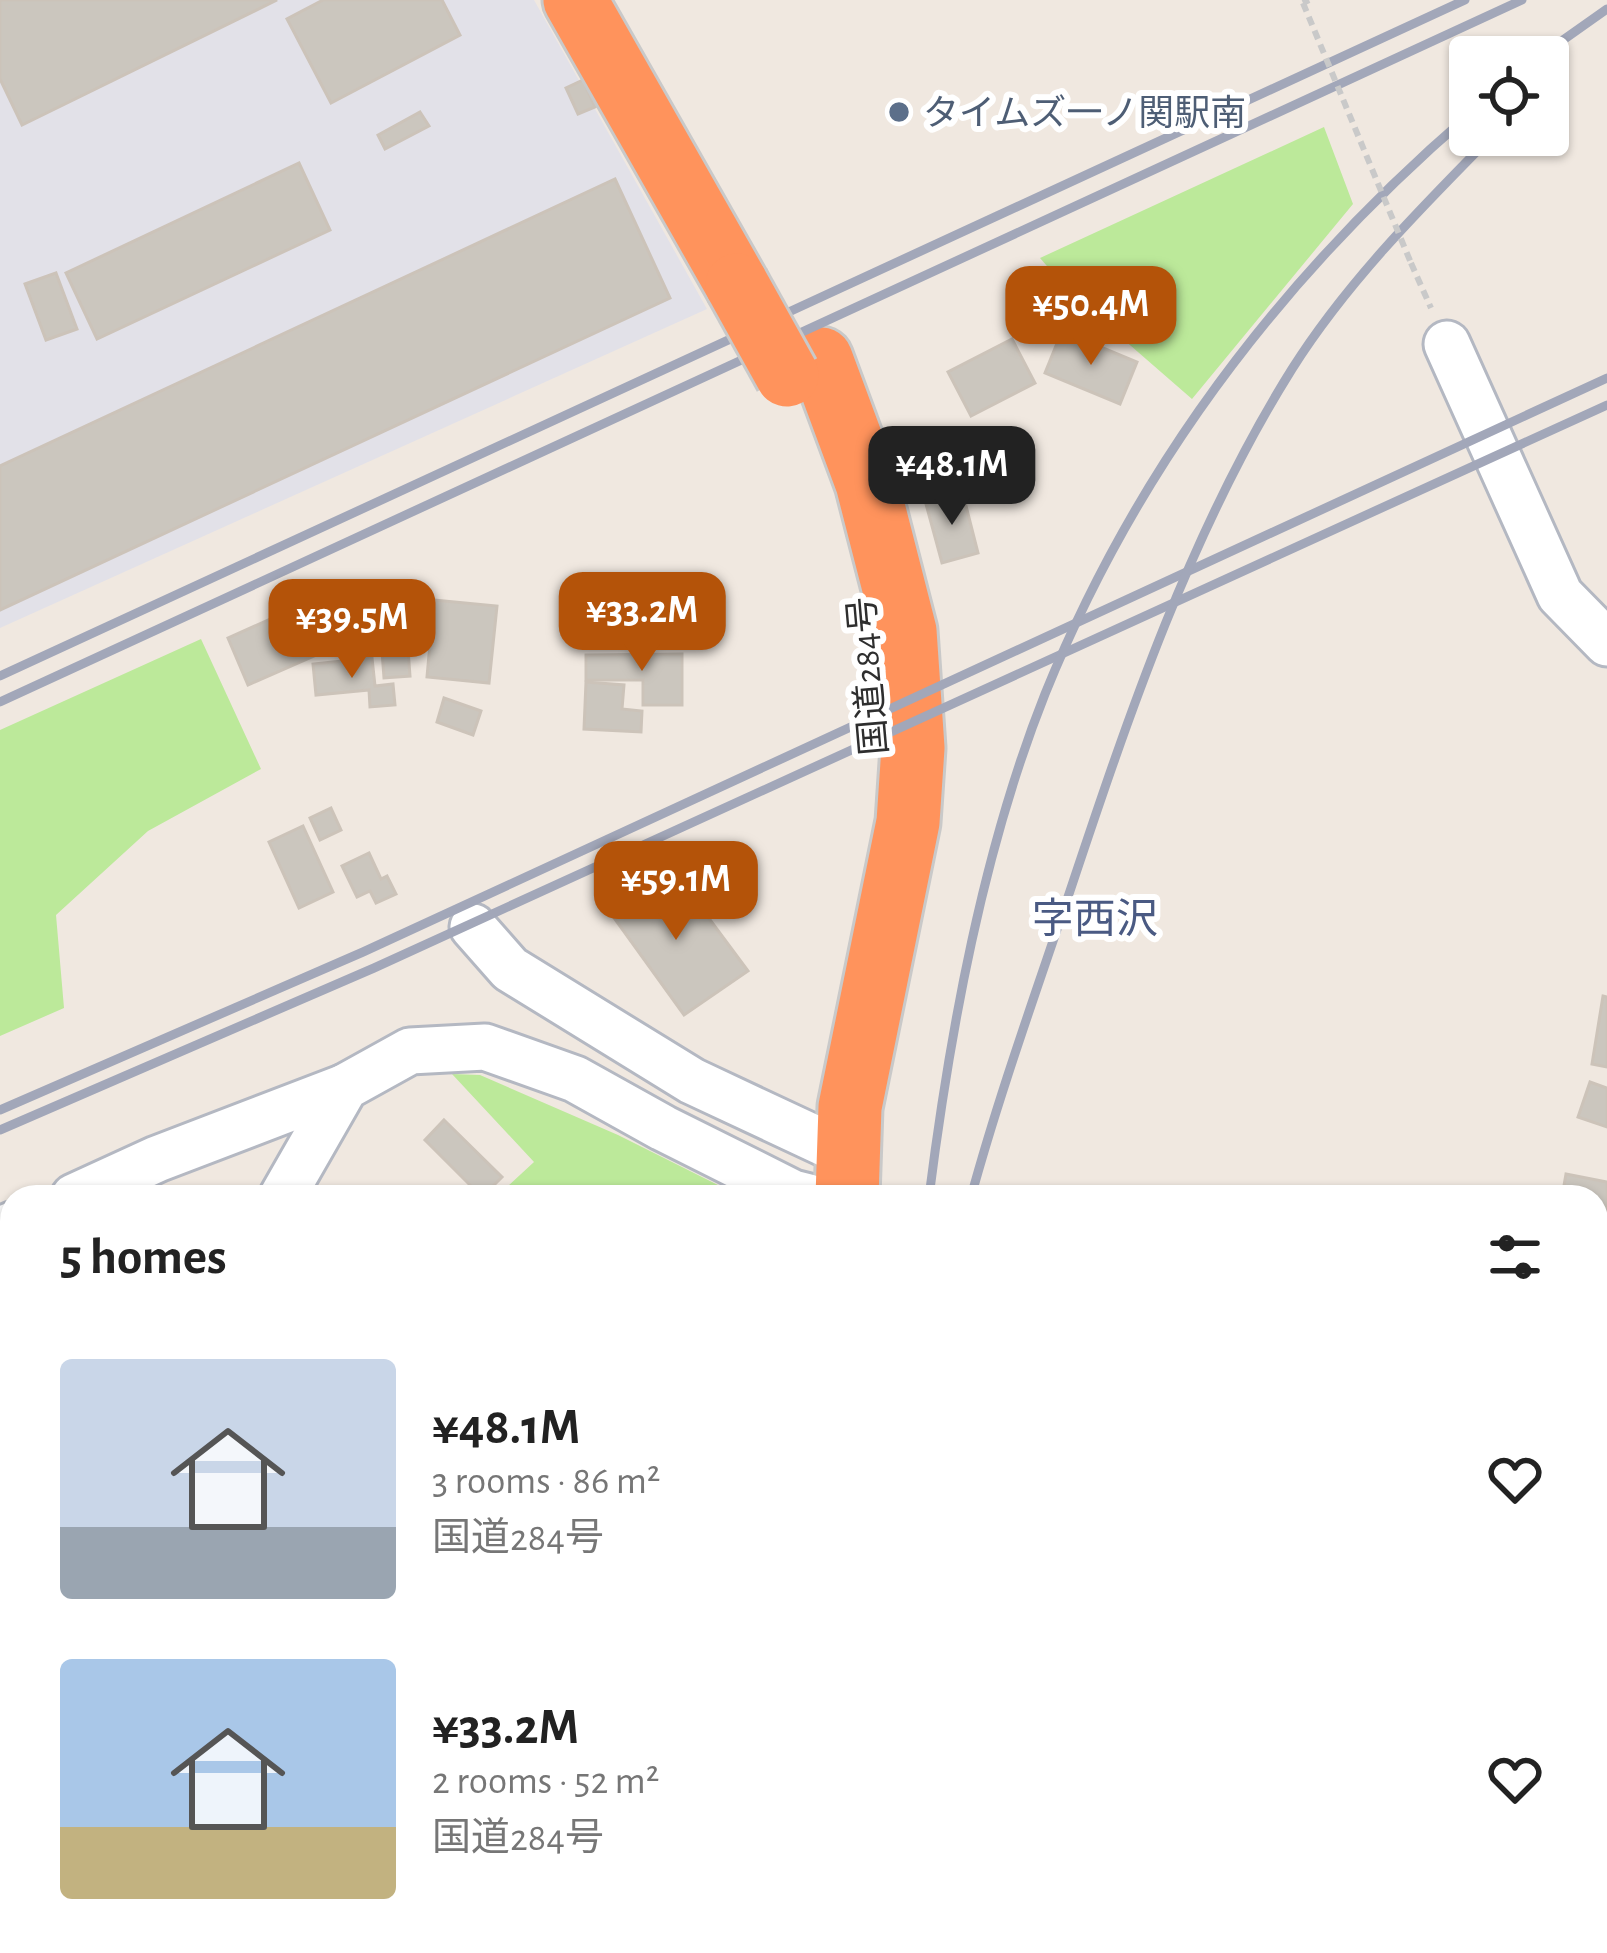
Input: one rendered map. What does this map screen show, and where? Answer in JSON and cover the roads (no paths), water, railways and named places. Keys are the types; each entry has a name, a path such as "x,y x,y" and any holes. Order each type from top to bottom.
{"highway":[{"name":"国道284号","path":"575,0 754,277"},
{"name":"国道284号","path":"620,0 754,277 867,483 905,631 913,748 908,822 850,1107 826,1177"}],"street":[{"path":"1448,344 1560,595 1607,644"},
{"path":"473,927 510,969 692,1081 826,1177"},
{"path":"101,1185 345,1087 410,1051 485,1047 575,1079 778,1185"},
{"path":"289,1185 345,1087"}],"railway":[{"path":"0,676 1465,0"},
{"path":"0,702 1522,0"},
{"path":"1569,36 1607,9"},
{"path":"931,1185 947,1070 987,878 1023,754 1082,610 1171,452 1222,378 1338,240 1449,133"},
{"path":"974,1185 1115,759 1165,624 1223,494 1313,337 1412,218 1473,156"},
{"path":"0,1110 363,952 1607,378"},
{"path":"0,1130 374,968 1607,405"}],"place":[{"name":"タイムズ一ノ関駅南","path":"899,112"}],"district":[{"name":"字西沢","path":"1095,918"}]}
